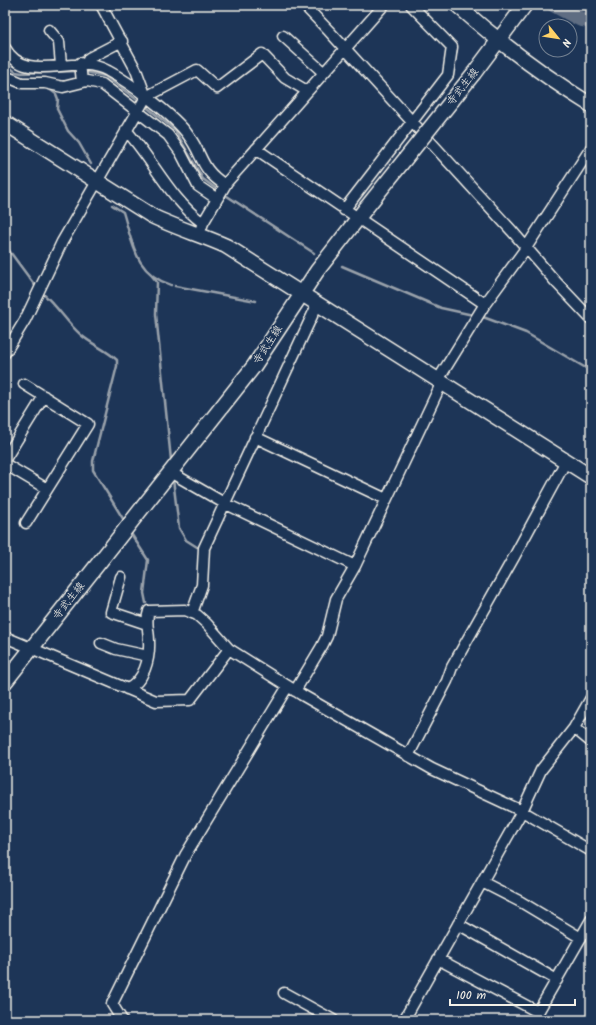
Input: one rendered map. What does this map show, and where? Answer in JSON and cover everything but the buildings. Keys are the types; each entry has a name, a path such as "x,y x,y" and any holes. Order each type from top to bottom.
{"street":[{"path":"102,5 142,81 145,98"},
{"path":"304,5 512,230 526,248 591,319"},
{"path":"201,228 224,186 344,48 384,5"},
{"path":"344,210 413,123 448,75 452,47 411,5"},
{"path":"457,5 498,40 547,78 591,105"},
{"name":"寺武生線","path":"5,682 254,366 301,293 474,73 525,5"},
{"path":"49,30 59,42 61,65"},
{"path":"282,36 323,72"},
{"path":"81,80 82,64 89,58 122,41"},
{"path":"5,48 15,61 23,65 82,64 97,66 109,71 184,129 208,172 224,186"},
{"path":"5,353 25,320 62,242 145,98 197,70 217,88 262,54 285,78 307,91"},
{"path":"5,76 22,83 45,83 63,87 72,86 81,80 102,84 138,110 168,135 181,153 198,186 217,198"},
{"path":"5,123 163,222 201,228"},
{"path":"126,130 201,228 226,246 591,477"},
{"path":"122,1020 112,1004 186,854 292,688 324,641 334,605 355,566 440,381 485,304 526,248 591,148"},
{"path":"256,149 344,210 362,214 485,304"},
{"path":"192,613 202,585 203,551 318,303"},
{"path":"24,384 88,424 26,523"},
{"path":"5,459 44,396"},
{"path":"255,437 386,499"},
{"path":"408,756 447,681 452,667 566,461"},
{"path":"5,464 47,490"},
{"path":"170,472 224,504 355,566"},
{"path":"121,577 111,612 147,624"},
{"path":"127,689 135,686 142,678 148,656 149,643 147,617 149,611 177,610 192,613 207,624 229,649 292,688 408,756 432,769 522,811 591,851"},
{"path":"5,637 156,701 190,700 229,649"},
{"path":"101,642 116,649 148,656"},
{"path":"404,1020 522,811 541,770 554,751 574,728 591,698"},
{"path":"574,728 591,742"},
{"path":"482,882 521,902 581,938"},
{"path":"438,959 538,1012 591,920"},
{"path":"458,924 557,980"},
{"path":"284,993 333,1020"}],"waterway":[{"path":"554,5 580,19 591,21"},
{"path":"5,64 16,72 22,73 77,71"},
{"path":"82,71 105,76 140,102"},
{"path":"48,88 56,94 58,99 57,109 68,131 79,143 91,164"},
{"path":"144,105 175,130 203,179 219,191"},
{"path":"224,194 314,253"},
{"path":"112,205 123,212 133,246 143,265 159,280 171,285"},
{"path":"5,245 36,287"},
{"path":"342,266 441,308 473,315"},
{"path":"152,276 157,282 156,314 171,460"},
{"path":"175,286 256,301"},
{"path":"42,293 81,335 117,360 117,366 93,461 93,470 125,522"},
{"path":"483,317 526,333 591,371"},
{"path":"173,479 179,528 186,540 197,547"},
{"path":"130,532 148,560 144,593 146,603"}]}
